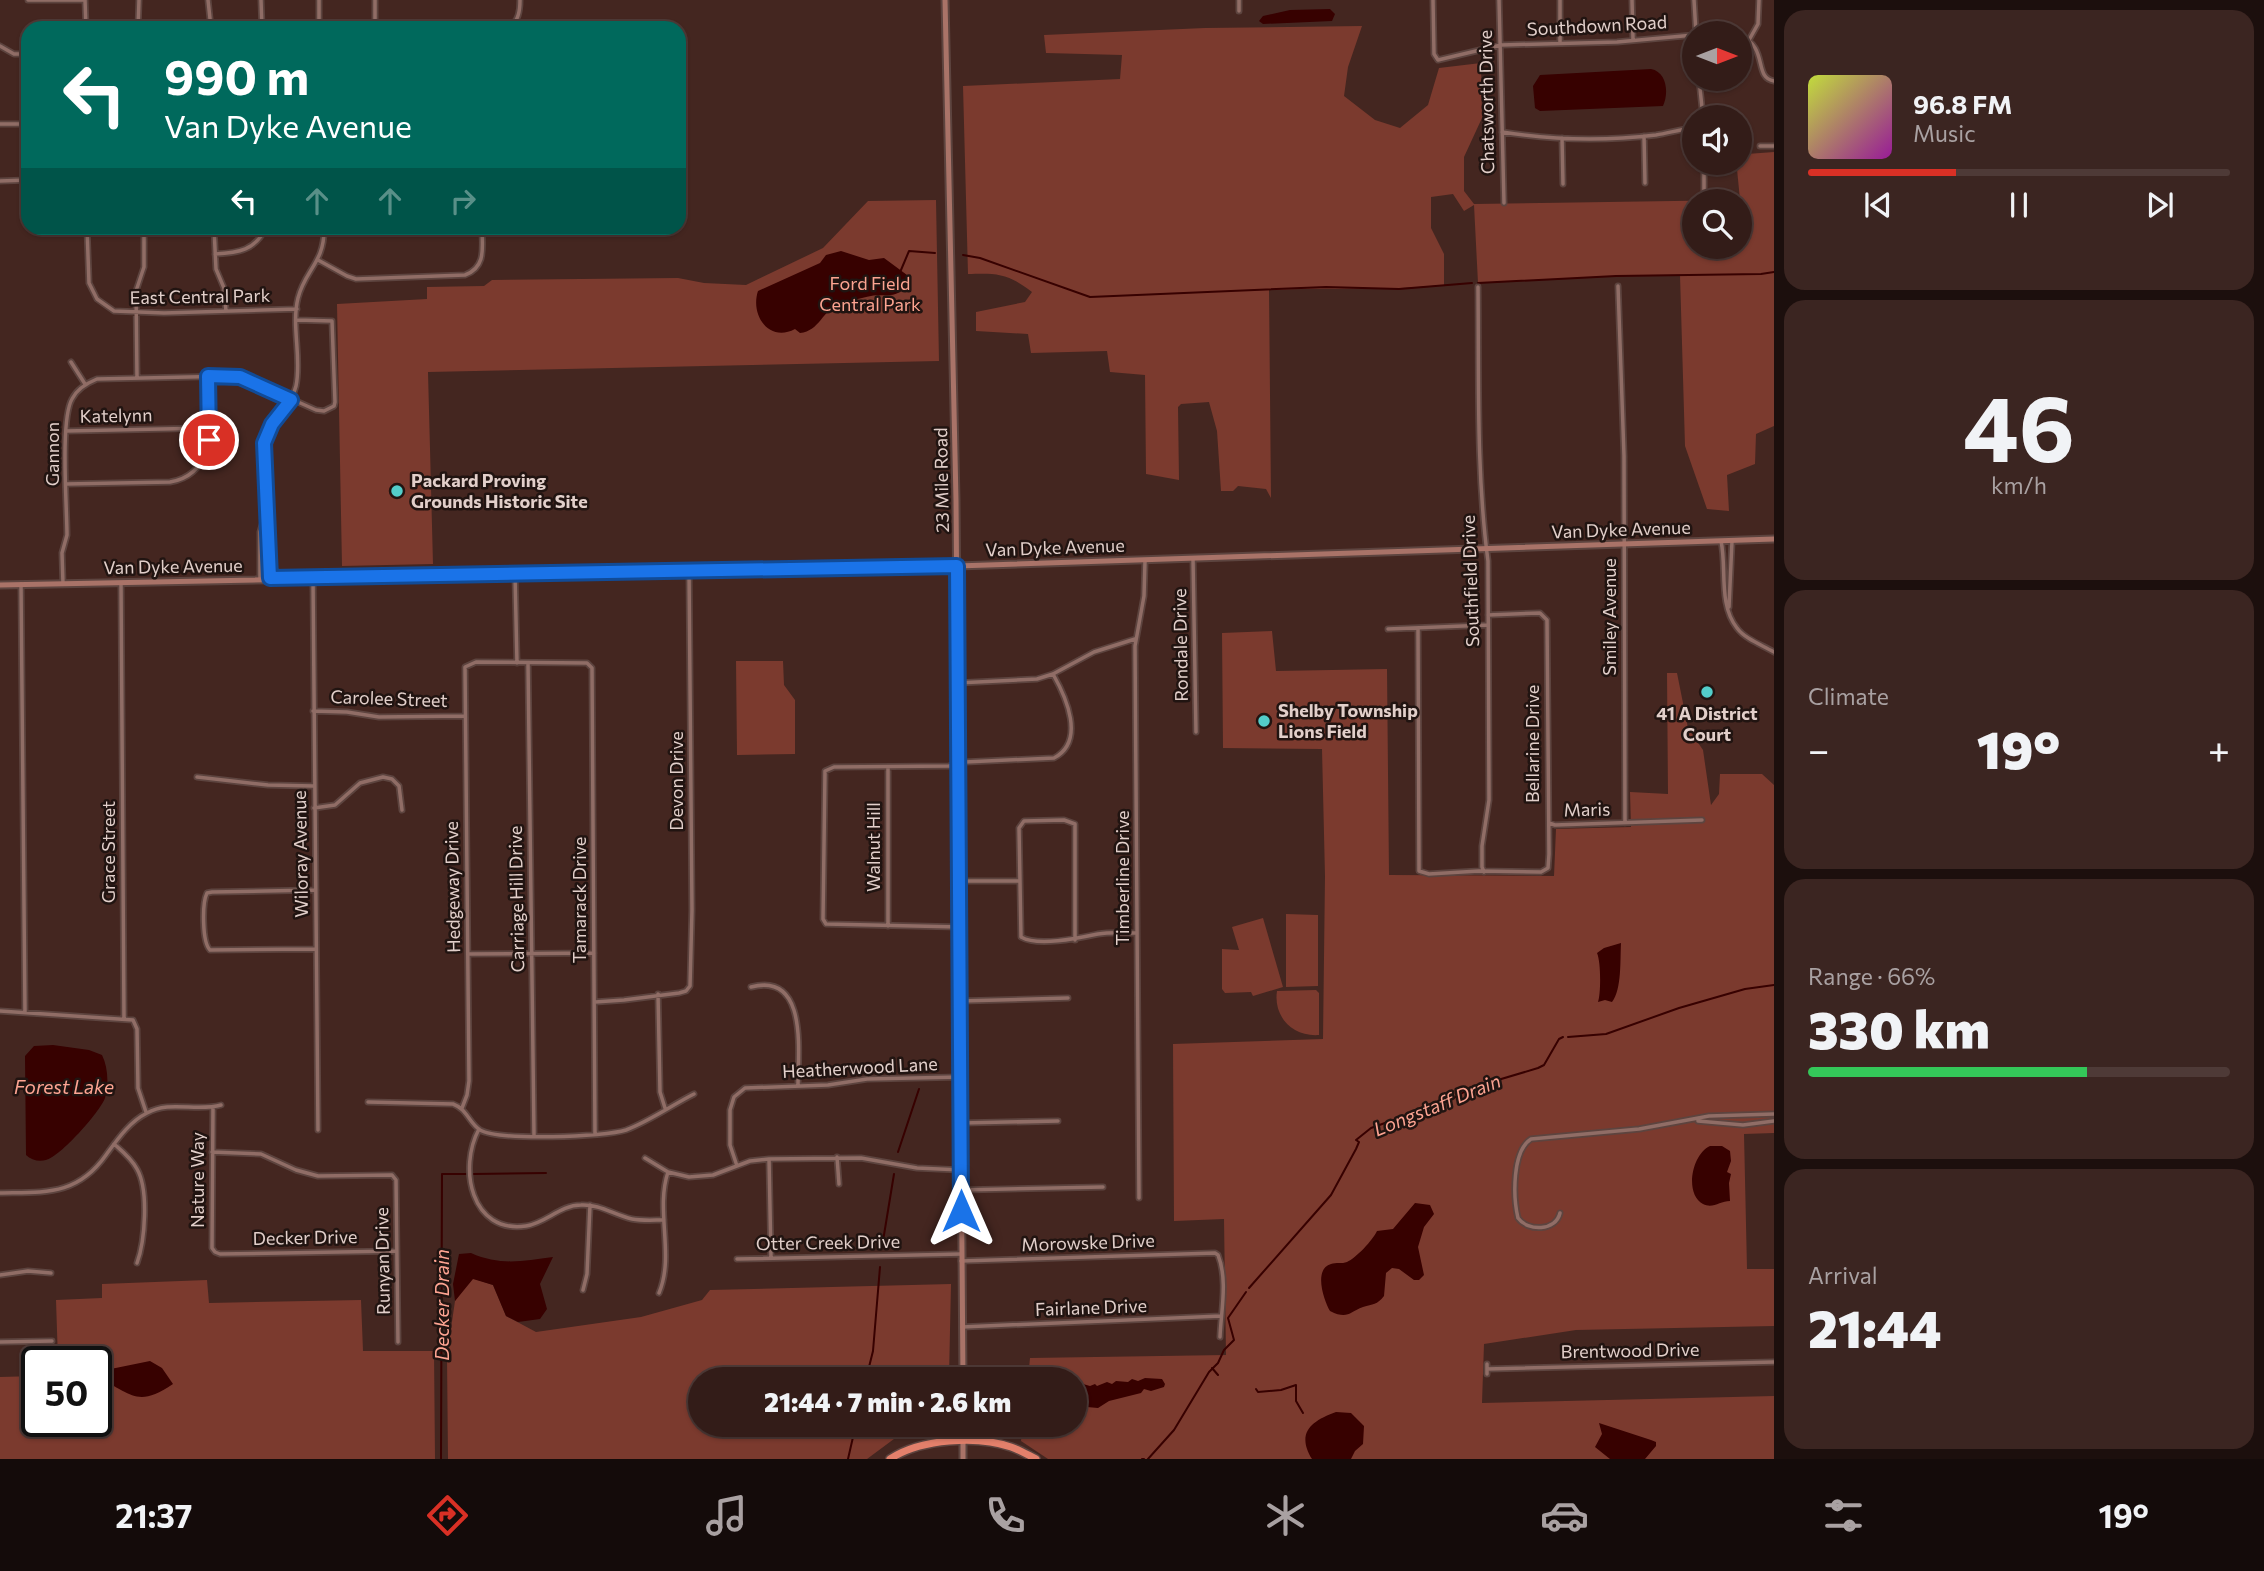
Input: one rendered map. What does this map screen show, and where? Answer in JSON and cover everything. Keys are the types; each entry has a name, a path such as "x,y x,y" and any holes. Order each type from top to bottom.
{"highway":[{"path":"890,1459 909,1448 928,1442 963,1441 1005,1445 1036,1459"}],"main road":[{"name":"23 Mile Road","path":"945,0 957,566 963,1367"},
{"name":"Van Dyke Avenue","path":"0,585 957,566 1774,539"},
{"path":"963,1437 964,1459"}],"street":[{"path":"28,0 84,0 86,21"},
{"path":"138,21 139,0"},
{"path":"208,0 210,21"},
{"path":"261,0 262,21"},
{"path":"318,0 319,21"},
{"path":"375,0 375,21"},
{"path":"516,21 520,0"},
{"path":"1239,0 1240,11"},
{"name":"Southdown Road","path":"1433,0 1436,59 1501,45 1617,42 1682,35"},
{"name":"Chatsworth Drive","path":"1499,0 1504,203"},
{"path":"1560,0 1560,42"},
{"path":"1632,0 1633,39"},
{"path":"1695,0 1695,21"},
{"path":"1752,35 1758,24 1759,0"},
{"path":"1752,44 1759,54 1763,75 1767,80 1774,81"},
{"path":"0,46 14,54 21,54"},
{"path":"0,124 21,124"},
{"path":"1502,132 1562,138 1644,136 1682,130"},
{"path":"1644,136 1645,183"},
{"path":"1562,138 1563,184"},
{"path":"1760,146 1774,146"},
{"path":"0,181 21,180"},
{"name":"East Central Park","path":"87,235 88,277 94,295 114,311 136,313 297,309"},
{"path":"138,377 136,288 144,267 144,235"},
{"path":"214,235 216,273 225,291 226,311"},
{"path":"215,254 248,250 262,235"},
{"path":"270,578 265,516 264,443 272,424 291,400 296,385 297,309 300,294 318,260 324,235"},
{"path":"318,260 356,279 462,276 470,274 478,267 482,258 482,235"},
{"name":"Smiley Avenue","path":"1618,286 1624,456 1625,823"},
{"name":"Southfield Drive","path":"1478,287 1480,480 1488,615 1489,800 1482,846 1484,872"},
{"path":"71,362 86,384 97,379 138,377 240,377 291,400 324,411 334,406 335,402 332,321 297,320"},
{"path":"66,484 170,482 185,478 198,468 208,450 208,376"},
{"name":"Gannon","path":"63,583 62,553 67,536 68,407 86,384"},
{"name":"Katelynn","path":"66,431 209,428"},
{"path":"260,579 260,533 265,516"},
{"path":"1721,541 1725,597 1735,626 1743,634 1774,652"},
{"path":"1729,609 1732,541"},
{"name":"Rondale Drive","path":"1193,557 1196,732"},
{"name":"Timberline Drive","path":"1139,1198 1135,639 1144,596 1145,559"},
{"name":"Devon Drive","path":"658,994 688,990 692,910 689,571"},
{"path":"515,575 517,663 528,663"},
{"name":"Wiloray Avenue","path":"313,578 318,1130"},
{"name":"Grace Street","path":"121,582 124,1018 133,1020 137,1026 138,1088 146,1113"},
{"path":"21,584 25,1012"},
{"name":"Bellarine Drive","path":"1484,872 1545,871 1549,855 1547,622 1545,616 1537,613 1488,615"},
{"path":"1388,629 1488,625"},
{"path":"1418,629 1420,872 1484,872"},
{"path":"957,684 1023,681 1054,674 1094,652 1135,639"},
{"name":"Hedgeway Drive","path":"462,1108 469,1085 464,671 466,666 476,662 517,663"},
{"name":"Tamarack Drive","path":"528,663 591,665 595,1134"},
{"name":"Carriage Hill Drive","path":"528,663 534,1135"},
{"path":"959,927 826,924 823,919 825,773 827,769 834,767 1046,760 1061,754 1069,742 1070,717 1065,695 1054,674"},
{"name":"Carolee Street","path":"313,711 373,716 465,716"},
{"name":"Walnut Hill","path":"888,767 888,926"},
{"path":"314,808 335,805 363,781 383,776 392,779 399,786 402,810"},
{"path":"197,777 268,785 314,786"},
{"name":"Maris","path":"1549,823 1702,820"},
{"path":"1075,940 1076,829 1073,822 1022,822 1019,828 1018,881 1021,937 1032,941 1075,940 1101,934 1137,933"},
{"path":"959,881 1018,881"},
{"path":"316,890 207,893 204,900 205,945 208,949 316,949"},
{"path":"469,954 594,953"},
{"path":"751,987 765,983 789,997 795,1010 797,1027 798,1086"},
{"path":"595,1002 658,994 660,1092 665,1108"},
{"path":"960,1001 1068,998"},
{"path":"0,1011 124,1018"},
{"name":"Heatherwood Lane","path":"737,1166 730,1145 732,1102 741,1091 867,1079 960,1077"},
{"path":"368,1102 453,1104 462,1108 479,1129 503,1136 607,1134 627,1129 694,1094"},
{"path":"0,1192 51,1191 75,1185 92,1172 132,1123 146,1113 163,1107 221,1105"},
{"name":"Nature Way","path":"213,1107 212,1248 215,1252"},
{"path":"1560,1213 1556,1223 1549,1227 1530,1227 1520,1221 1517,1212 1517,1162 1521,1149 1528,1140 1587,1132 1639,1129 1720,1115 1774,1114"},
{"path":"1720,1115 1721,1124"},
{"path":"1696,1120 1742,1125 1774,1121"},
{"path":"960,1123 1058,1121"},
{"path":"479,1129 471,1147 470,1183 479,1206 495,1220 515,1226 529,1226 570,1206 590,1205 634,1220 664,1220"},
{"path":"114,1144 134,1163 142,1185 143,1247 137,1263"},
{"name":"Runyan Drive","path":"212,1152 261,1154 310,1175 392,1175 396,1180 398,1342"},
{"path":"837,1157 839,1184"},
{"path":"645,1158 668,1172 689,1177 703,1177 755,1160 837,1157 872,1159 917,1168 961,1170"},
{"path":"769,1159 771,1258"},
{"path":"659,1293 665,1272 664,1191 668,1172"},
{"path":"961,1190 1103,1187"},
{"path":"583,1290 587,1274 590,1205"},
{"name":"Decker Drive","path":"215,1252 396,1251"},
{"name":"Morowske Drive","path":"961,1257 1215,1253 1221,1263 1221,1317"},
{"name":"Otter Creek Drive","path":"737,1259 961,1257"},
{"path":"0,1275 29,1271 51,1273"},
{"path":"1220,1337 1221,1317"},
{"name":"Fairlane Drive","path":"962,1327 1221,1317"},
{"path":"0,1342 52,1341"},
{"name":"Brentwood Drive","path":"1487,1369 1774,1362"}],"green space":[{"path":"1362,26 1348,67 1344,96 1375,120 1400,128 1428,105 1439,68 1481,63 1482,118 1464,157 1464,191 1474,204 1682,201 1682,259 1752,259 1752,189 1739,189 1738,175 1752,175 1752,154 1774,152 1774,426 1756,434 1755,464 1727,475 1729,511 1707,509 1685,446 1680,275 1478,283 1474,205 1464,211 1453,194 1431,197 1431,228 1444,254 1444,285 1269,290 1271,498 1266,489 1238,486 1233,491 1221,491 1217,431 1209,402 1181,404 1178,407 1179,480 1146,474 1145,375 1110,372 1107,351 1031,353 1028,334 976,331 976,312 1025,302 1032,292 1016,281 1001,276 968,274 963,86 1120,79 1122,55 1046,53 1044,35 1205,28"},
{"name":"Ford Field Central Park","path":"936,200 939,361 428,372 433,564 342,566 337,304 427,299 427,287 484,286 492,280 678,278 704,283 746,285 823,248 868,201"},
{"path":"1272,631 1276,671 1387,669 1389,875 1554,876 1556,829 1631,827 1630,792 1668,794 1667,673 1677,673 1688,728 1703,750 1711,805 1719,794 1720,774 1762,774 1774,785 1774,1133 1744,1134 1747,1269 1774,1269 1774,1326 1576,1330 1484,1344 1482,1403 1774,1396 1774,1459 1048,1459 1021,1441 1022,1437 1087,1437 1087,1367 1029,1367 1030,1358 1226,1355 1224,1219 1174,1221 1173,1044 1323,1039 1325,876 1322,749 1223,748 1222,633"},
{"path":"736,661 783,661 784,685 795,700 795,754 737,755"},
{"path":"1286,914 1318,915 1318,986 1286,987"},
{"path":"1263,918 1283,987 1253,996 1251,992 1225,993 1222,989 1222,949 1239,950 1232,927"},
{"path":"1316,990 1319,993 1319,1035 1301,1033 1287,1024 1282,1017 1278,1009 1277,991"},
{"path":"472,1278 493,1285 506,1316 536,1332 641,1317 702,1300 710,1290 951,1284 949,1367 688,1367 688,1437 897,1437 867,1459 448,1459 447,1356 455,1301"},
{"path":"207,1280 209,1303 361,1300 363,1351 434,1351 435,1459 0,1459 0,1377 21,1376 21,1437 112,1437 112,1346 58,1346 56,1300 102,1298 102,1284"}],"water":[{"path":"1330,9 1335,14 1332,21 1263,24 1259,21 1263,16 1290,10"},
{"path":"1651,69 1660,74 1665,84 1663,106 1540,111 1535,108 1533,86 1540,75"},
{"path":"841,251 869,260 884,258 907,275 905,287 895,294 875,295 846,302 829,311 817,325 800,333 795,329 777,332 764,324 757,309 758,291 820,263 826,255"},
{"path":"1621,943 1620,974 1615,996 1612,1002 1598,1002 1600,978 1597,953"},
{"name":"Forest Lake","path":"53,1045 89,1050 102,1055 107,1070 107,1087 102,1105 79,1133 52,1157 38,1161 26,1155 25,1056 34,1046"},
{"path":"1710,1146 1722,1146 1730,1151 1731,1161 1727,1172 1731,1174 1730,1201 1710,1206 1697,1199 1692,1183 1695,1165 1704,1150"},
{"path":"1415,1203 1430,1205 1434,1214 1424,1227 1418,1247 1424,1275 1419,1280 1414,1280 1399,1269 1392,1268 1386,1273 1384,1296 1375,1304 1345,1315 1330,1311 1322,1286 1322,1272 1333,1263 1351,1260 1377,1231 1393,1229"},
{"path":"471,1253 502,1261 553,1257 540,1284 547,1309 540,1319 518,1322 506,1316 493,1285 473,1279 455,1301 453,1284 459,1254"},
{"path":"150,1361 162,1368 173,1384 150,1396 134,1396 112,1386 112,1369"},
{"path":"1145,1378 1162,1379 1165,1384 1164,1387 1151,1391 1144,1389 1141,1393 1109,1401 1098,1408 1087,1407 1087,1385 1128,1382 1132,1379 1138,1381"},
{"path":"1336,1412 1351,1413 1364,1426 1363,1444 1351,1459 1312,1459 1305,1442 1309,1429 1319,1419"},
{"path":"1599,1423 1656,1442 1656,1446 1645,1459 1610,1459 1595,1447 1602,1434"}],"waterway":[{"path":"901,270 909,251 935,253"},
{"path":"963,255 980,258 1090,297 1326,287 1399,289 1472,283"},
{"path":"1478,283 1774,272"},
{"name":"Longstaff Drain","path":"1568,1037 1606,1034 1679,1008 1745,989 1774,985"},
{"name":"Longstaff Drain","path":"1249,1288 1331,1195 1356,1149 1359,1142 1356,1140 1371,1128 1452,1099 1471,1088 1538,1068 1544,1065 1559,1039 1563,1037"},
{"path":"898,1152 919,1089"},
{"name":"Decker Drain","path":"473,1174 546,1173"},
{"name":"Decker Drain","path":"441,1459 442,1174 466,1174"},
{"path":"882,1247 894,1174"},
{"path":"869,1367 873,1351 880,1267"},
{"name":"Longstaff Drain","path":"1148,1459 1174,1430 1209,1372 1234,1340 1228,1318 1246,1292"},
{"name":"Longstaff Drain","path":"1212,1368 1218,1375"},
{"path":"1256,1389 1258,1392 1281,1390 1296,1385 1296,1401 1303,1413"},
{"path":"848,1459 853,1437"}],"place":[{"name":"Packard Proving Grounds Historic Site","path":"397,491"},
{"name":"41 A District Court","path":"1707,692"},
{"name":"Shelby Township Lions Field","path":"1264,721"}],"route":[{"path":"209,440 208,376 240,377 291,400 272,424 264,443 265,516 270,578 957,566 961,1211"}]}
